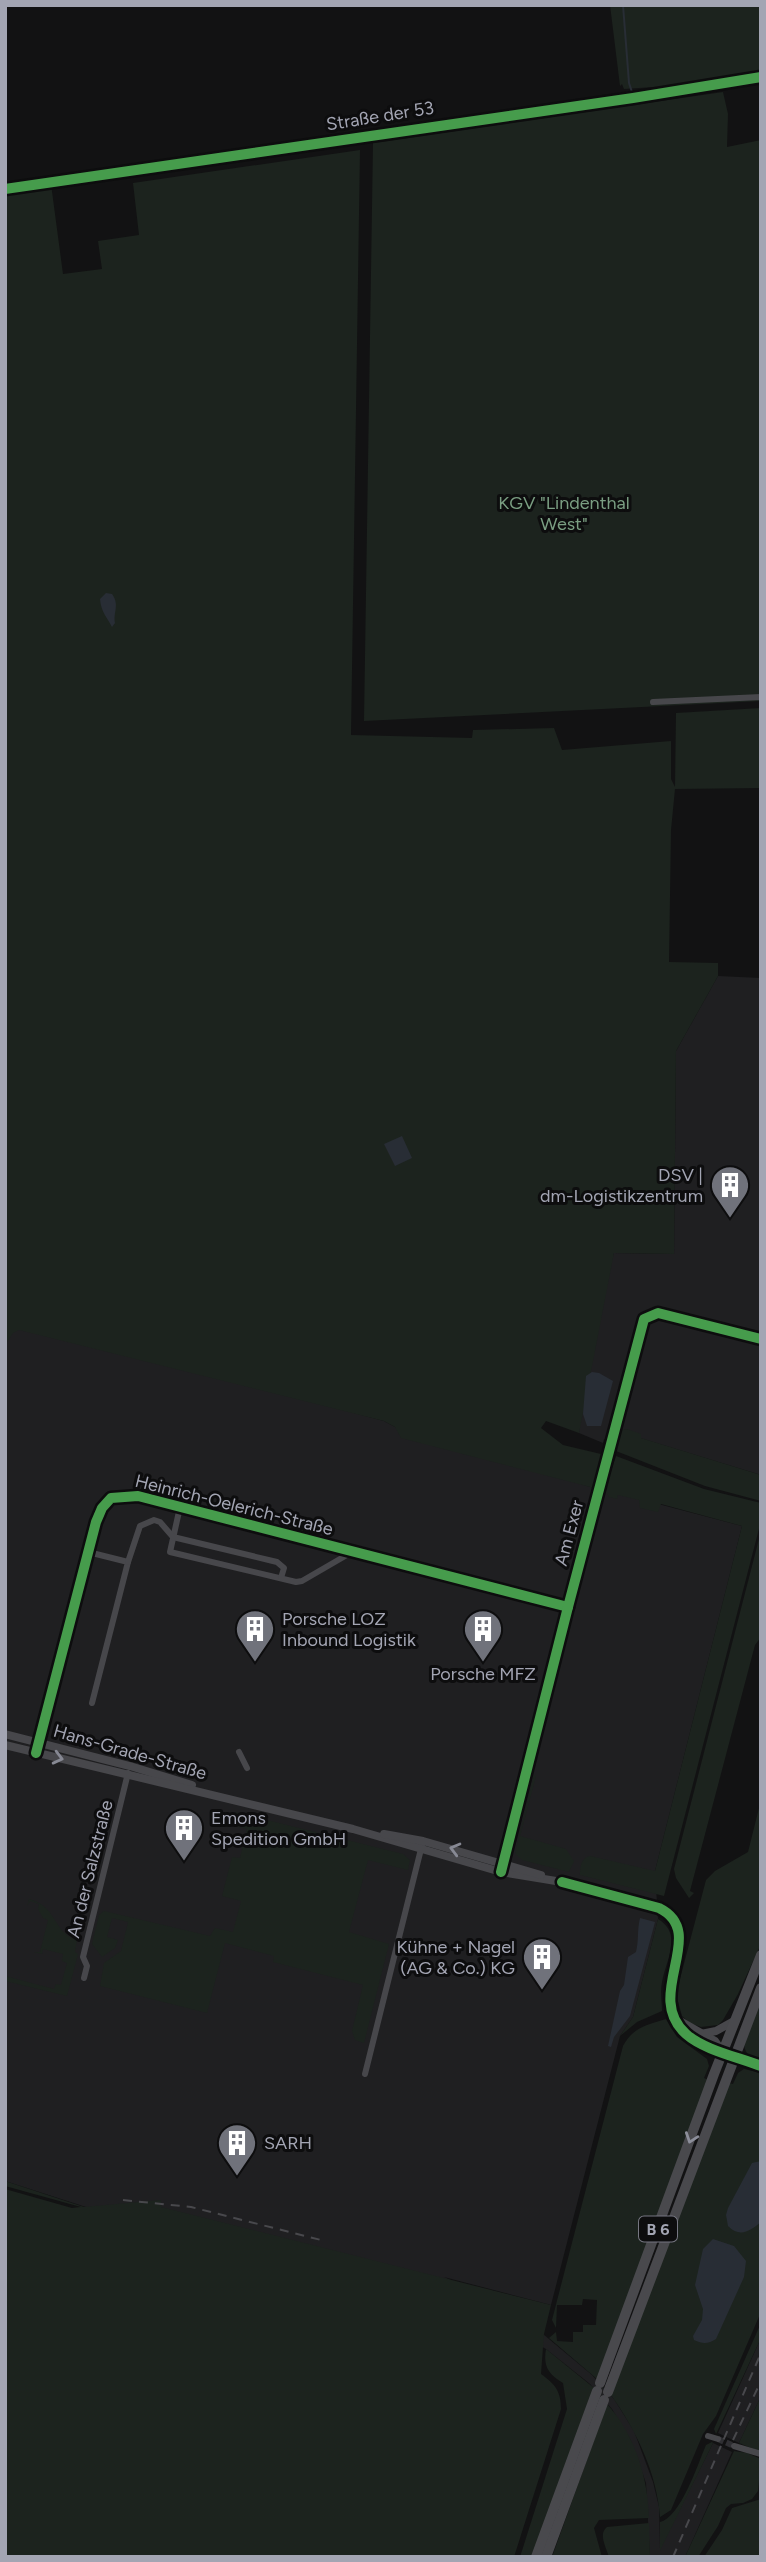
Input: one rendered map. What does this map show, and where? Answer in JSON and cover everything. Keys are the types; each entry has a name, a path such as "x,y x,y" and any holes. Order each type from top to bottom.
{"main road":[{"name":"B 6","path":"546,2557 722,2051 761,1955"},
{"name":"B 6","path":"536,2557 761,1988"}],"street":[{"name":"Straße der 53","path":"5,189 761,77"},
{"path":"653,702 761,697"},
{"name":"Am Exer","path":"501,1872 644,1320 658,1314 761,1339"},
{"name":"Heinrich-Oelerich-Straße","path":"36,1753 88,1552 102,1508 111,1498 138,1496 568,1607"},
{"path":"180,1507 170,1552 302,1581 352,1552"},
{"path":"92,1703 137,1530 144,1522 160,1522 173,1537 277,1562 284,1568 281,1578"},
{"path":"88,1552 128,1562"},
{"name":"Hans-Grade-Straße","path":"5,1734 130,1766 501,1872 562,1882"},
{"name":"Hans-Grade-Straße","path":"5,1745 127,1776 245,1801"},
{"path":"239,1752 247,1768"},
{"name":"An der Salzstraße","path":"84,1978 87,1966 83,1957 130,1766"},
{"name":"Hans-Grade-Straße","path":"353,1829 423,1841 659,1908 672,1916 679,1934 677,1960 669,1994 673,2014"},
{"path":"365,2074 423,1841"},
{"path":"673,2014 683,2025 715,2041 722,2051"},
{"path":"673,2014 680,2028 707,2048 761,2066"},
{"path":"701,2034 716,2031 734,2021"},
{"path":"708,2436 719,2439"},
{"path":"734,2446 761,2454"}],"shaded area":[{"path":"106,593 112,594 116,602 115,623 112,627 100,599"},
{"path":"718,976 761,978 761,1475 640,1438 627,1429 621,1431 605,1490 742,1526 655,1871 658,1919 633,2017 620,2036 551,2305 444,2277 513,2309 592,2375 614,2399 634,2431 653,2482 659,2507 660,2549 713,2443 732,2452 685,2557 650,2557 646,2483 630,2439 612,2409 590,2384 546,2349 482,2312 86,2207 5,2181 5,1319 384,1421 395,1427 594,1488 607,1441 604,1439 603,1443 579,1433 581,1361 614,1253 674,1254 676,1051"},
{"path":"402,1136 412,1158 395,1166 384,1144"},
{"path":"592,1372 613,1381 601,1426 587,1426 583,1414 586,1376"},
{"path":"640,1918 655,1922 630,2016 614,2037 611,2047 608,2046 620,1991 624,1985 628,1957 636,1952"},
{"path":"761,2161 761,2222 749,2230 737,2232 728,2226 728,2208 752,2163"},
{"path":"713,2239 734,2246 746,2261 744,2277 716,2339 703,2343 694,2340 693,2336 702,2320 703,2309 695,2285 703,2249"},
{"path":"761,2338 761,2396 739,2443 718,2433"}],"green space":[{"path":"610,5 761,5 761,75 669,90 669,86 624,89 622,84 620,86"},
{"name":"KGV \"Lindenthal West\"","path":"723,92 728,114 727,147 761,140 761,701 364,721 373,143"},
{"path":"360,150 351,735 472,738 473,730 554,728 562,750 671,741 671,779 675,787 676,713 761,708 761,788 675,789 671,830 669,962 718,963 718,976 676,1051 674,1254 614,1253 579,1433 546,1421 541,1428 563,1445 603,1456 594,1488 401,1438 395,1427 384,1421 19,1330 13,1333 5,1345 5,191 51,184 63,274 102,269 98,241 139,235 133,183"},
{"path":"627,1429 641,1434 641,1438 761,1475 761,1501 705,1486 616,1451 621,1430"},
{"path":"616,1456 704,1489 761,1503 761,1521 664,1896 580,1875 581,1866 590,1856 655,1871 742,1526 661,1504 658,1512 640,1508 639,1500 618,1495 617,1499 609,1497 605,1490"},
{"path":"761,1531 761,1637 755,1645 690,1891 694,1893 689,1898 676,1878 674,1869"},
{"path":"534,1775 536,1776 520,1836 566,1849 574,1861 569,1872 522,1860 515,1853"},
{"path":"761,1800 761,1944 723,2020 718,2025 701,2027 682,2016 676,1994 706,1880 715,1871 748,1852"},
{"path":"235,1812 403,1854 410,1860 408,1870 368,1860 349,1932 389,1944 364,2043 355,2040 352,2031 363,1985 273,1962 274,1956 225,1943 207,2013 100,1986 104,1963 121,1951 128,1922 112,1918 107,1937 118,1940 115,1948 102,1957 92,1944 99,1915 104,1911 210,1936 215,1928 233,1932 241,1901 222,1896 232,1857 240,1858 247,1829 232,1825"},
{"path":"29,1899 39,1903 46,1908 63,1932 77,1940 75,1952 78,1954 67,1996 5,1981 5,1976 54,1989 56,1984 61,1985 67,1963 62,1961 63,1954 43,1949 42,1954 34,1952 40,1952 48,1920 43,1918 38,1909 39,1904 30,1901 27,1906"},
{"path":"658,1919 666,1925 671,1940 661,1986 662,2011 637,2022 620,2036 633,2017"},
{"path":"761,2000 761,2062 747,2053 744,2044"},
{"path":"666,2019 677,2037 707,2059 709,2066 704,2078 708,2080 597,2379 549,2338 556,2332 557,2341 573,2342 573,2332 583,2332 583,2325 596,2325 597,2300 583,2299 582,2305 557,2305 556,2328 552,2320 623,2046 636,2031"},
{"path":"744,2069 761,2073 761,2312 716,2416 703,2434 671,2510 660,2517 655,2484 644,2453 611,2395 729,2083 733,2084 738,2073"},
{"path":"5,2181 84,2207 161,2200 161,2207 551,2305 544,2334 541,2374 556,2388 561,2409 514,2557 5,2557 5,2189 72,2208 81,2207 5,2186"},
{"path":"761,2323 761,2338 716,2434 714,2429"},
{"path":"546,2349 594,2388 532,2557 520,2557 567,2409 563,2383 550,2373 546,2365"},
{"path":"761,2396 761,2452 739,2443"},
{"path":"607,2404 625,2429 638,2457 646,2487 649,2518 599,2520 594,2528 602,2557 552,2557"},
{"path":"712,2442 660,2551 660,2522 674,2511 681,2501 706,2445"},
{"path":"734,2451 761,2459 758,2491 752,2499 731,2504 726,2508 698,2557 685,2557"},
{"path":"761,2499 761,2557 704,2557 722,2530 732,2508"},
{"path":"649,2523 650,2557 609,2557 603,2537 607,2527"}],"waterway":[{"path":"494,113 632,92 623,5"},
{"path":"634,92 761,73"}],"tunnel":[{"path":"718,2439 734,2446"}],"railway":[{"path":"123,2200 191,2207 325,2241"},
{"path":"673,2557 761,2353"},
{"path":"733,2440 761,2381"}],"cycle path":[{"path":"5,189 761,77"},
{"path":"501,1872 644,1319 658,1313 761,1339"},
{"path":"36,1753 96,1522 102,1508 111,1498 138,1496 568,1607"},
{"path":"562,1882 659,1908 673,1919 679,1933 670,2001 674,2018 693,2040 761,2066"}],"place":[{"name":"DSV | dm-Logistikzentrum","path":"730,1219"},
{"name":"Porsche LOZ Inbound Logistik","path":"255,1663"},
{"name":"Porsche MFZ","path":"483,1663"},
{"name":"Emons Spedition GmbH","path":"184,1862"},
{"name":"Kühne + Nagel (AG & Co.) KG","path":"542,1991"},
{"name":"SARH","path":"237,2177"}]}
